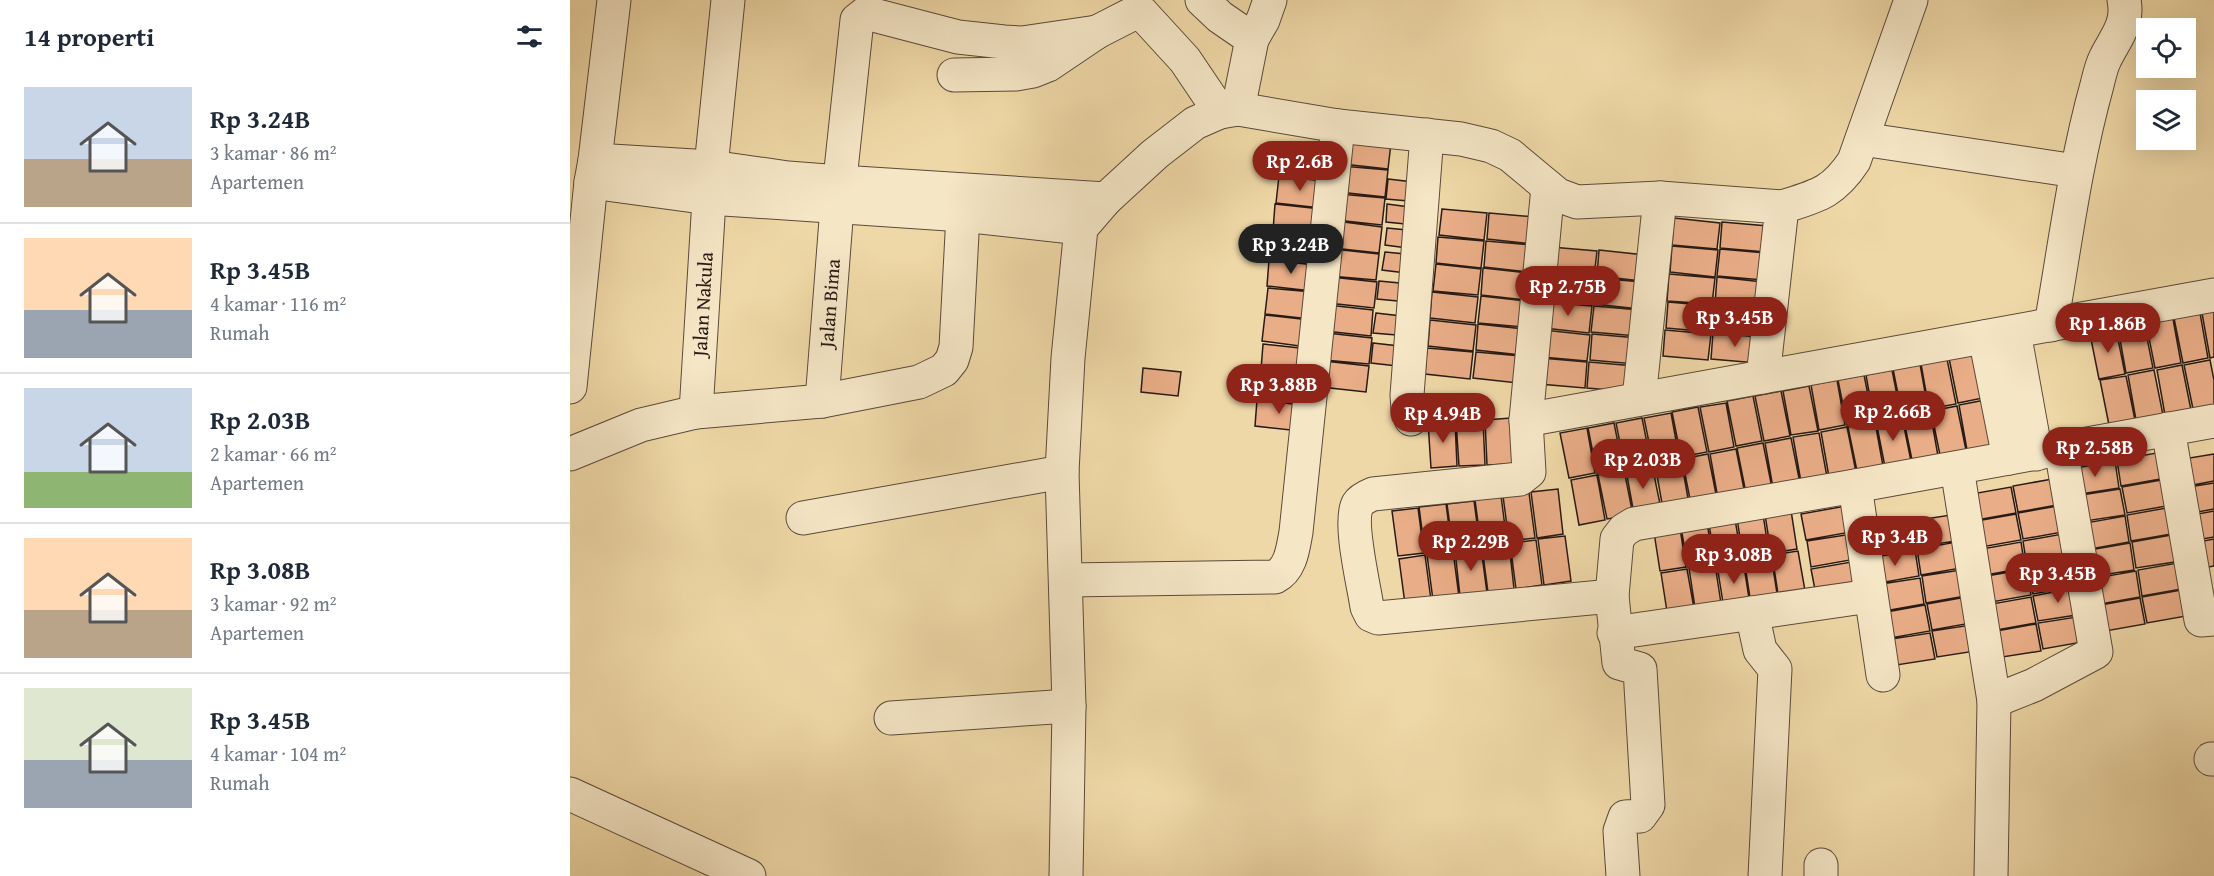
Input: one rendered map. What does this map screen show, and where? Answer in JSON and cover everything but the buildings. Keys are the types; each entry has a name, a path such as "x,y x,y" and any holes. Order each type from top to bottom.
{"street":[{"path":"570,387 614,0"},
{"name":"Jalan Nakula","path":"696,412 710,182 728,0"},
{"path":"1202,0 1221,16 1262,20 1275,18 1287,11 1292,0"},
{"path":"1065,876 1069,706 1062,472 1068,358 1081,228 1106,199 1180,133 1195,123 1229,110 1338,126 1461,139 1510,155 1563,198 1577,202 1660,198 1782,207 1829,190 1843,178 1854,161 1911,0"},
{"path":"2051,325 2084,132 2104,62 2118,38 2126,15 2124,0"},
{"path":"1097,32 1022,43 958,37 951,88 1033,71 1048,65 1097,32 1134,11 1141,12 1229,110"},
{"name":"Jalan Bima","path":"822,401 838,195 857,20 866,13 958,37"},
{"path":"1229,110 1262,20"},
{"path":"1066,580 1275,577 1286,567 1291,558 1296,532 1338,126"},
{"path":"1411,418 1407,395 1426,135"},
{"path":"1862,139 2076,171"},
{"path":"593,171 838,195 963,215 1081,228"},
{"path":"1548,187 1526,420 1530,467 1525,477 1520,480 1373,494 1360,501 1355,512 1354,531 1369,612 1378,618 1612,596"},
{"path":"838,195 1106,199"},
{"path":"1639,399 1660,198"},
{"path":"1763,377 1782,207"},
{"path":"570,454 641,425 696,412 822,401 919,382 944,370 952,360 956,346 963,215"},
{"path":"1526,420 2214,295"},
{"path":"1994,701 2034,685 2096,652 2000,334"},
{"path":"1623,876 1620,831 1625,817 1640,816 1648,806 1640,669 1619,663 1614,633 1612,596 1617,540 1624,530 1634,524 2214,421"},
{"path":"2168,429 2201,620 2214,619"},
{"path":"1956,468 1994,701 1991,876"},
{"path":"803,518 1062,472"},
{"path":"1855,486 1883,675"},
{"path":"1614,633 1870,596"},
{"path":"1752,613 1760,650 1775,669 1765,876"},
{"path":"891,718 1069,706"},
{"path":"570,794 749,876"}]}
